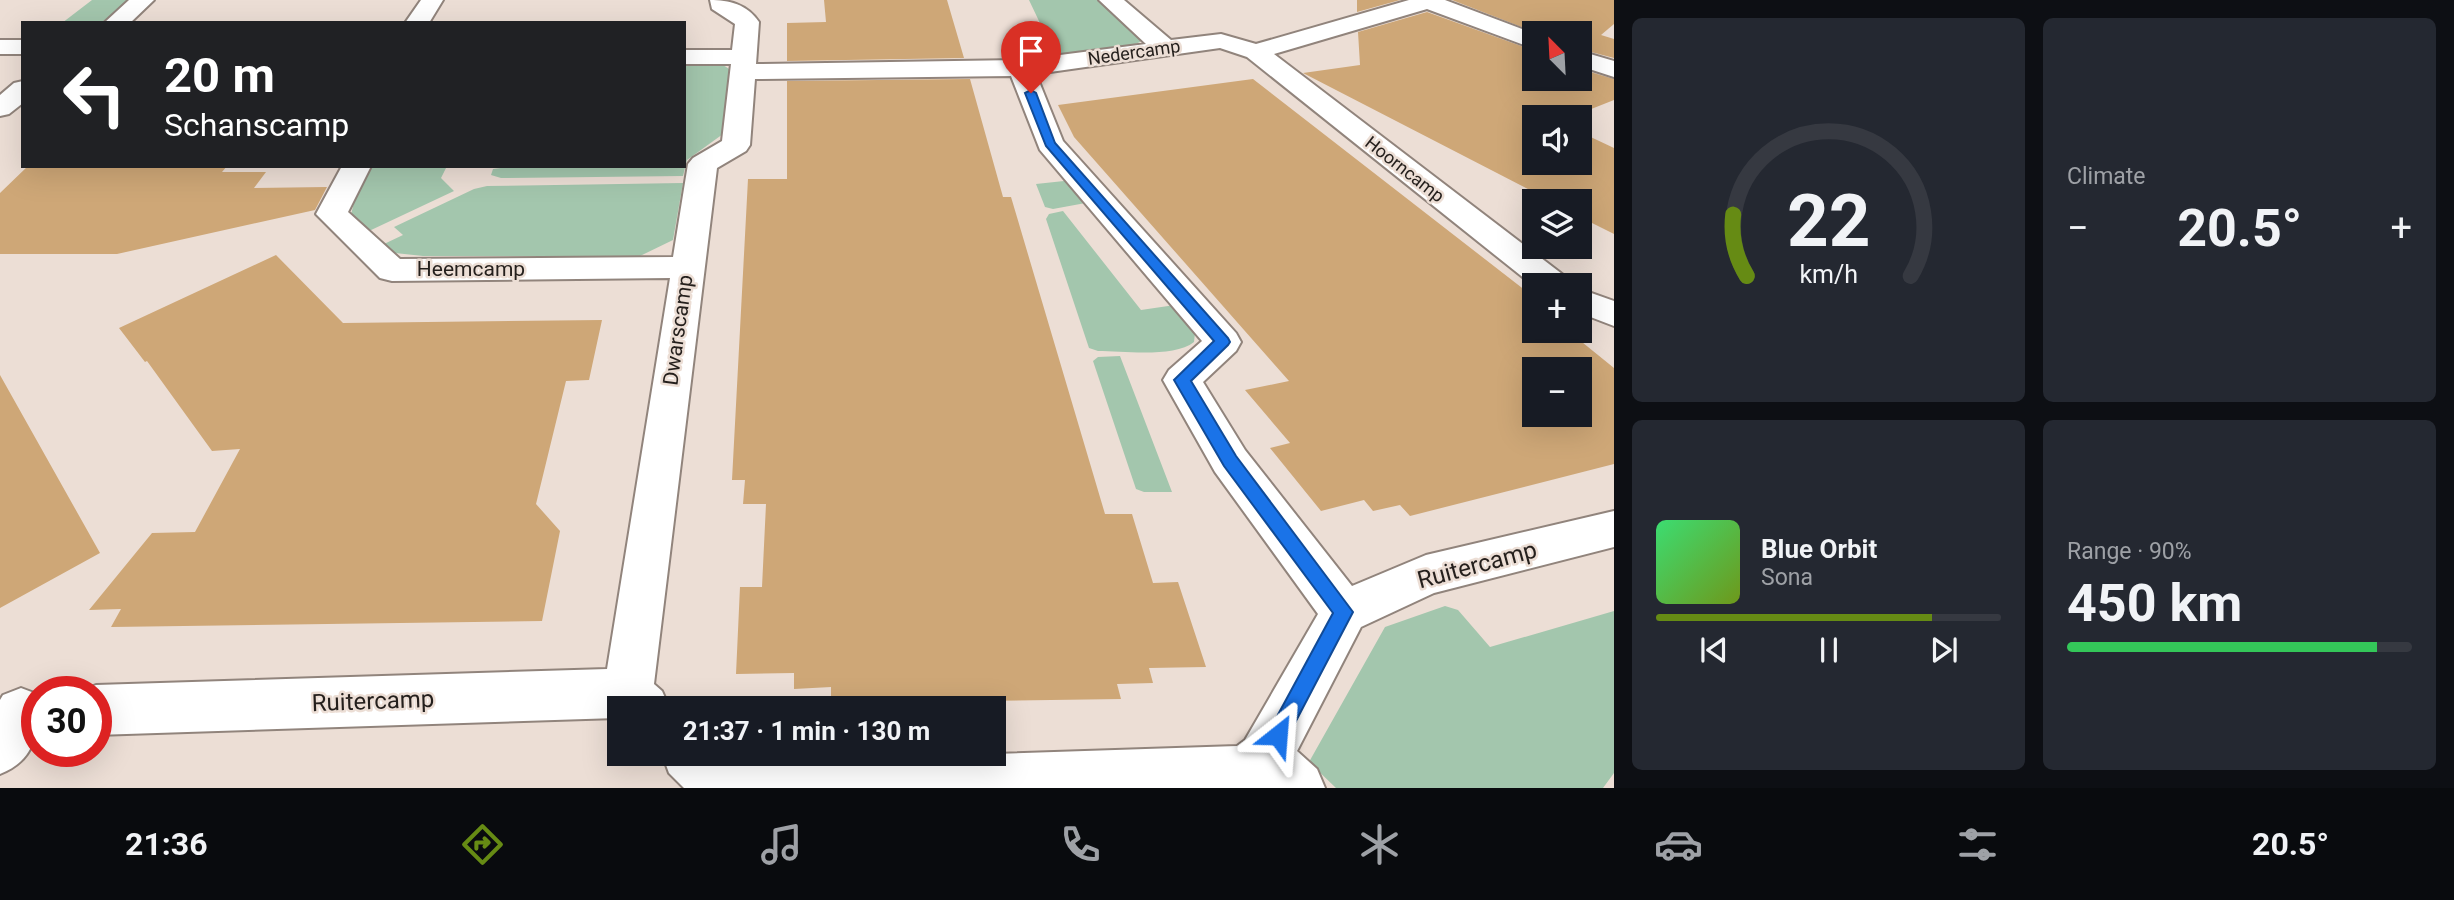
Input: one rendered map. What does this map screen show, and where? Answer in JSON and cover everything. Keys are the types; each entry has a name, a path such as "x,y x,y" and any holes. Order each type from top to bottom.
{"street":[{"path":"118,21 143,0"},
{"path":"419,21 432,0"},
{"name":"Dwarscamp","path":"637,696 687,267 703,164 736,145 747,22 720,4 721,0"},
{"path":"1110,0 1164,47"},
{"path":"1256,52 1432,1 1522,37"},
{"name":"Nedercamp","path":"742,64 1021,68 1221,41 1256,52"},
{"path":"0,47 21,47"},
{"name":"Hoorncamp","path":"1256,52 1539,273"},
{"path":"686,57 742,64"},
{"path":"1592,62 1614,69"},
{"path":"708,776 1223,775 1247,772 1281,774 1344,612 1230,461 1182,380 1223,342 1050,144 1021,68"},
{"path":"0,108 21,91"},
{"name":"Heemcamp","path":"356,168 332,214 392,270 687,267"},
{"path":"1592,305 1614,314"},
{"name":"Ruitercamp","path":"1344,612 1426,575 1614,529"},
{"name":"Ruitercamp","path":"112,710 607,701"}],"green space":[{"path":"92,0 129,0 103,21 65,21"},
{"path":"1029,0 1101,0 1142,38 1140,42 1128,47 1056,57"},
{"path":"686,63 715,63 731,71 723,134 687,160 686,164"},
{"path":"369,168 446,168 441,178 454,191 369,231 351,215 357,189"},
{"path":"685,168 683,176 501,178 491,175 493,169"},
{"path":"1064,181 1072,183 1091,202 1053,209 1045,207 1036,184"},
{"path":"683,183 673,240 640,256 423,256 395,253 384,244 403,235 394,227 474,189 487,186"},
{"path":"1063,211 1141,310 1175,305 1195,333 1194,342 1162,352 1098,351 1089,348 1046,219 1049,214"},
{"path":"1120,356 1172,492 1144,492 1136,489 1093,361 1098,357"},
{"path":"1445,606 1458,610 1490,647 1614,611 1614,773 1603,788 1336,788 1309,762 1385,627"}],"building":[{"path":"824,0 947,0 964,58 787,61 787,23 826,22"},
{"path":"1357,0 1400,0 1357,12"},
{"path":"1452,0 1614,0 1614,24 1601,35 1614,39 1614,58 1592,52 1592,21 1522,21 1522,27"},
{"path":"1427,12 1522,46 1522,91 1592,91 1592,73 1614,79 1614,100 1592,109 1592,105 1522,105 1522,175 1592,175 1592,138 1614,148 1614,234 1592,223 1592,189 1528,189 1303,73 1360,65 1358,32"},
{"path":"970,79 1003,197 1011,197 1105,514 1132,514 1153,583 1178,582 1206,667 1149,668 1153,683 1117,684 1121,699 1006,701 1006,696 831,696 831,687 794,689 794,673 736,674 740,587 762,587 766,504 743,504 745,480 732,480 748,179 787,179 787,81"},
{"path":"1253,79 1522,288 1522,343 1583,343 1614,368 1614,464 1410,516 1400,505 1373,511 1364,500 1321,511 1270,448 1290,443 1245,390 1289,381 1074,137 1058,105"},
{"path":"26,168 225,168 222,172 266,172 254,188 327,187 315,210 117,254 0,254 0,193"},
{"path":"276,255 343,323 602,320 589,380 566,381 536,504 560,531 542,621 111,627 121,609 89,610 152,533 195,532 240,449 212,451 147,361 145,362 119,328"},
{"path":"0,375 100,553 0,608"}],"route":[{"path":"1031,93 1050,144 1223,342 1182,380 1230,461 1344,612 1278,735"}]}
